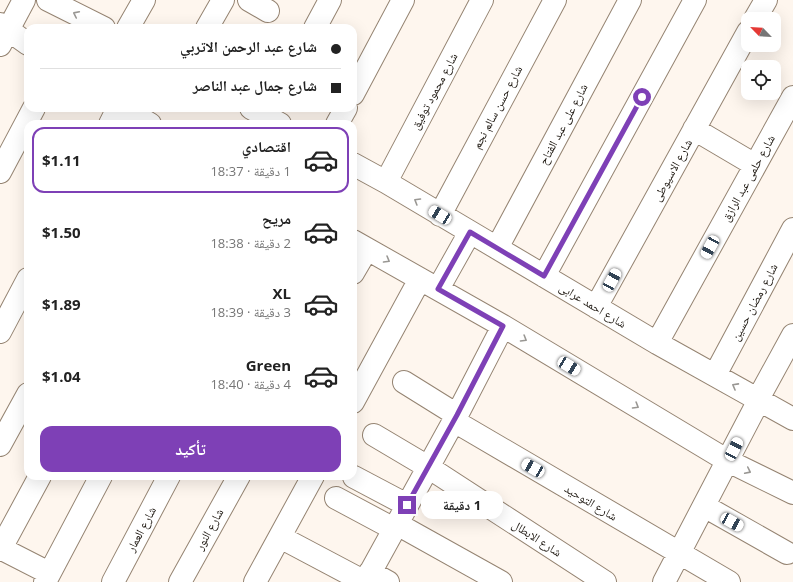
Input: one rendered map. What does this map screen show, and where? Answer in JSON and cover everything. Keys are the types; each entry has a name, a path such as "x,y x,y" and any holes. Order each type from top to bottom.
{"street":[{"path":"24,0 3,33 24,42"},
{"path":"50,0 96,24"},
{"path":"130,24 144,0"},
{"path":"209,24 223,0"},
{"path":"249,0 268,10"},
{"path":"317,24 330,0"},
{"path":"357,87 404,0"},
{"name":"شارع محمود توفيق","path":"386,182 482,0"},
{"name":"شارع حسن سالم نجم","path":"440,215 555,0"},
{"name":"شارع على عبد الفتاح","path":"497,248 630,0"},
{"path":"544,276 695,0"},
{"path":"759,12 766,0"},
{"name":"شارع الاسيوطى","path":"596,307 741,45"},
{"name":"شارع حلمى عبد الرازق","path":"657,343 793,97"},
{"path":"130,112 143,120"},
{"path":"0,172 24,127"},
{"path":"694,129 755,165"},
{"name":"شارع احمد عرابى","path":"357,166 657,343 793,419"},
{"name":"شارع رمضان حسين","path":"715,375 793,229"},
{"path":"438,289 470,232"},
{"path":"357,257 360,245 503,326 728,462 793,493"},
{"path":"357,395 420,278"},
{"path":"0,332 24,287"},
{"path":"280,537 372,580 395,527 456,418 503,326"},
{"path":"664,582 793,335"},
{"name":"شارع التوحيد","path":"404,382 456,418 679,554 728,582"},
{"path":"0,445 24,401"},
{"name":"شارع الابطال","path":"374,434 428,467 605,582"},
{"path":"357,479 407,505"},
{"path":"38,480 0,549 47,578 99,480"},
{"name":"شارع العمار","path":"112,582 167,480"},
{"name":"شارع النور","path":"180,582 237,480"},
{"path":"255,582 311,480"},
{"path":"336,498 501,582"},
{"path":"704,506 787,553"}],"route":[{"path":"407,505 457,415 503,326 438,289 470,232 544,276 642,97"}]}
